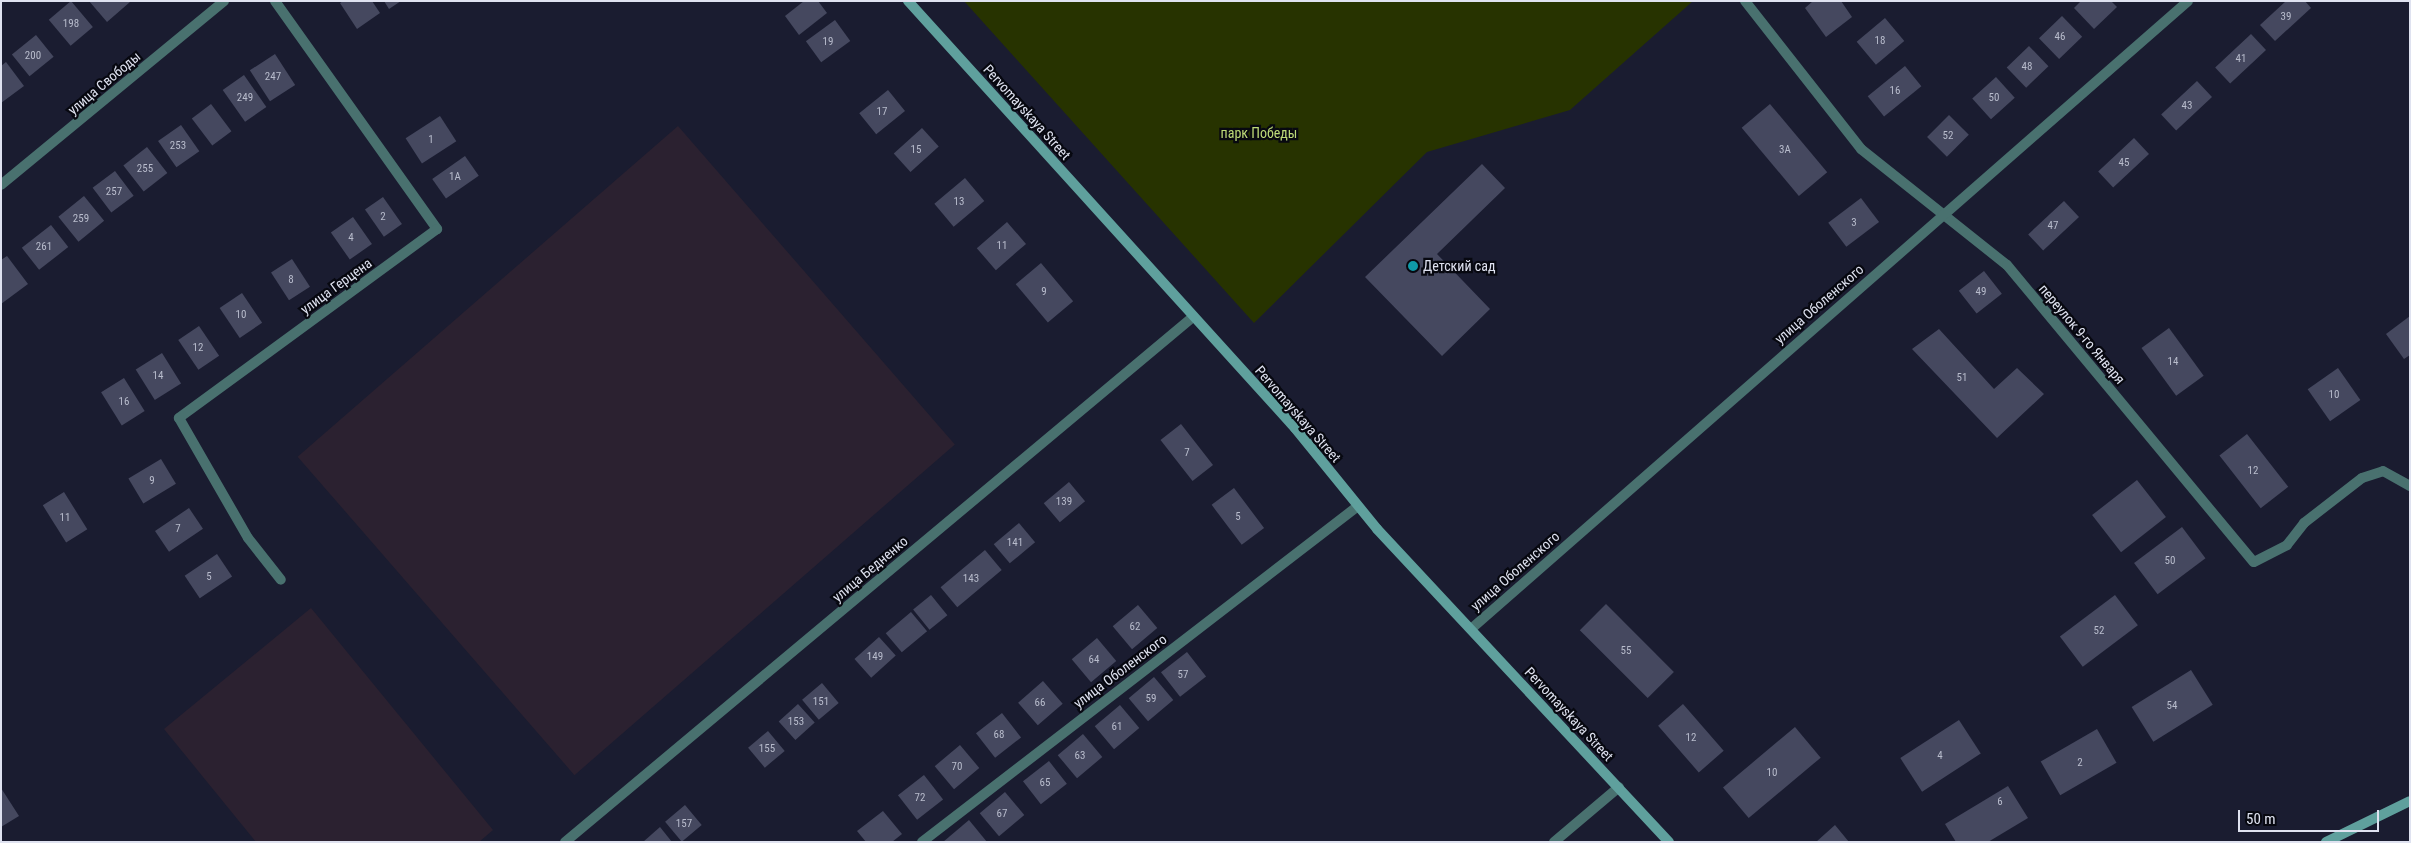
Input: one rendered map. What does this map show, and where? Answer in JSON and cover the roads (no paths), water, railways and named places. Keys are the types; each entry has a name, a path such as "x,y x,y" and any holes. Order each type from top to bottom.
{"main road":[{"name":"Pervomayskaya Street","path":"908,1 1294,428 1358,506 1669,842"},
{"path":"2326,842 2410,801"}],"street":[{"name":"улица Свободы","path":"1,185 224,1"},
{"name":"улица Герцена","path":"275,1 437,229 179,418 248,538 281,580"},
{"name":"переулок 9-го Января","path":"1745,1 1861,149 2007,265 2254,562 2287,545 2304,523 2362,478 2383,472 2410,486"},
{"name":"улица Оболенского","path":"1470,629 1942,214 2188,1"},
{"name":"улица Бедненко","path":"565,842 1193,317"},
{"name":"улица Оболенского","path":"922,842 1358,506"},
{"path":"1554,842 1619,787"}],"place":[{"name":"Детский сад","path":"1413,266"}],"park label":[{"name":"парк Победы","path":"1259,133"}]}
